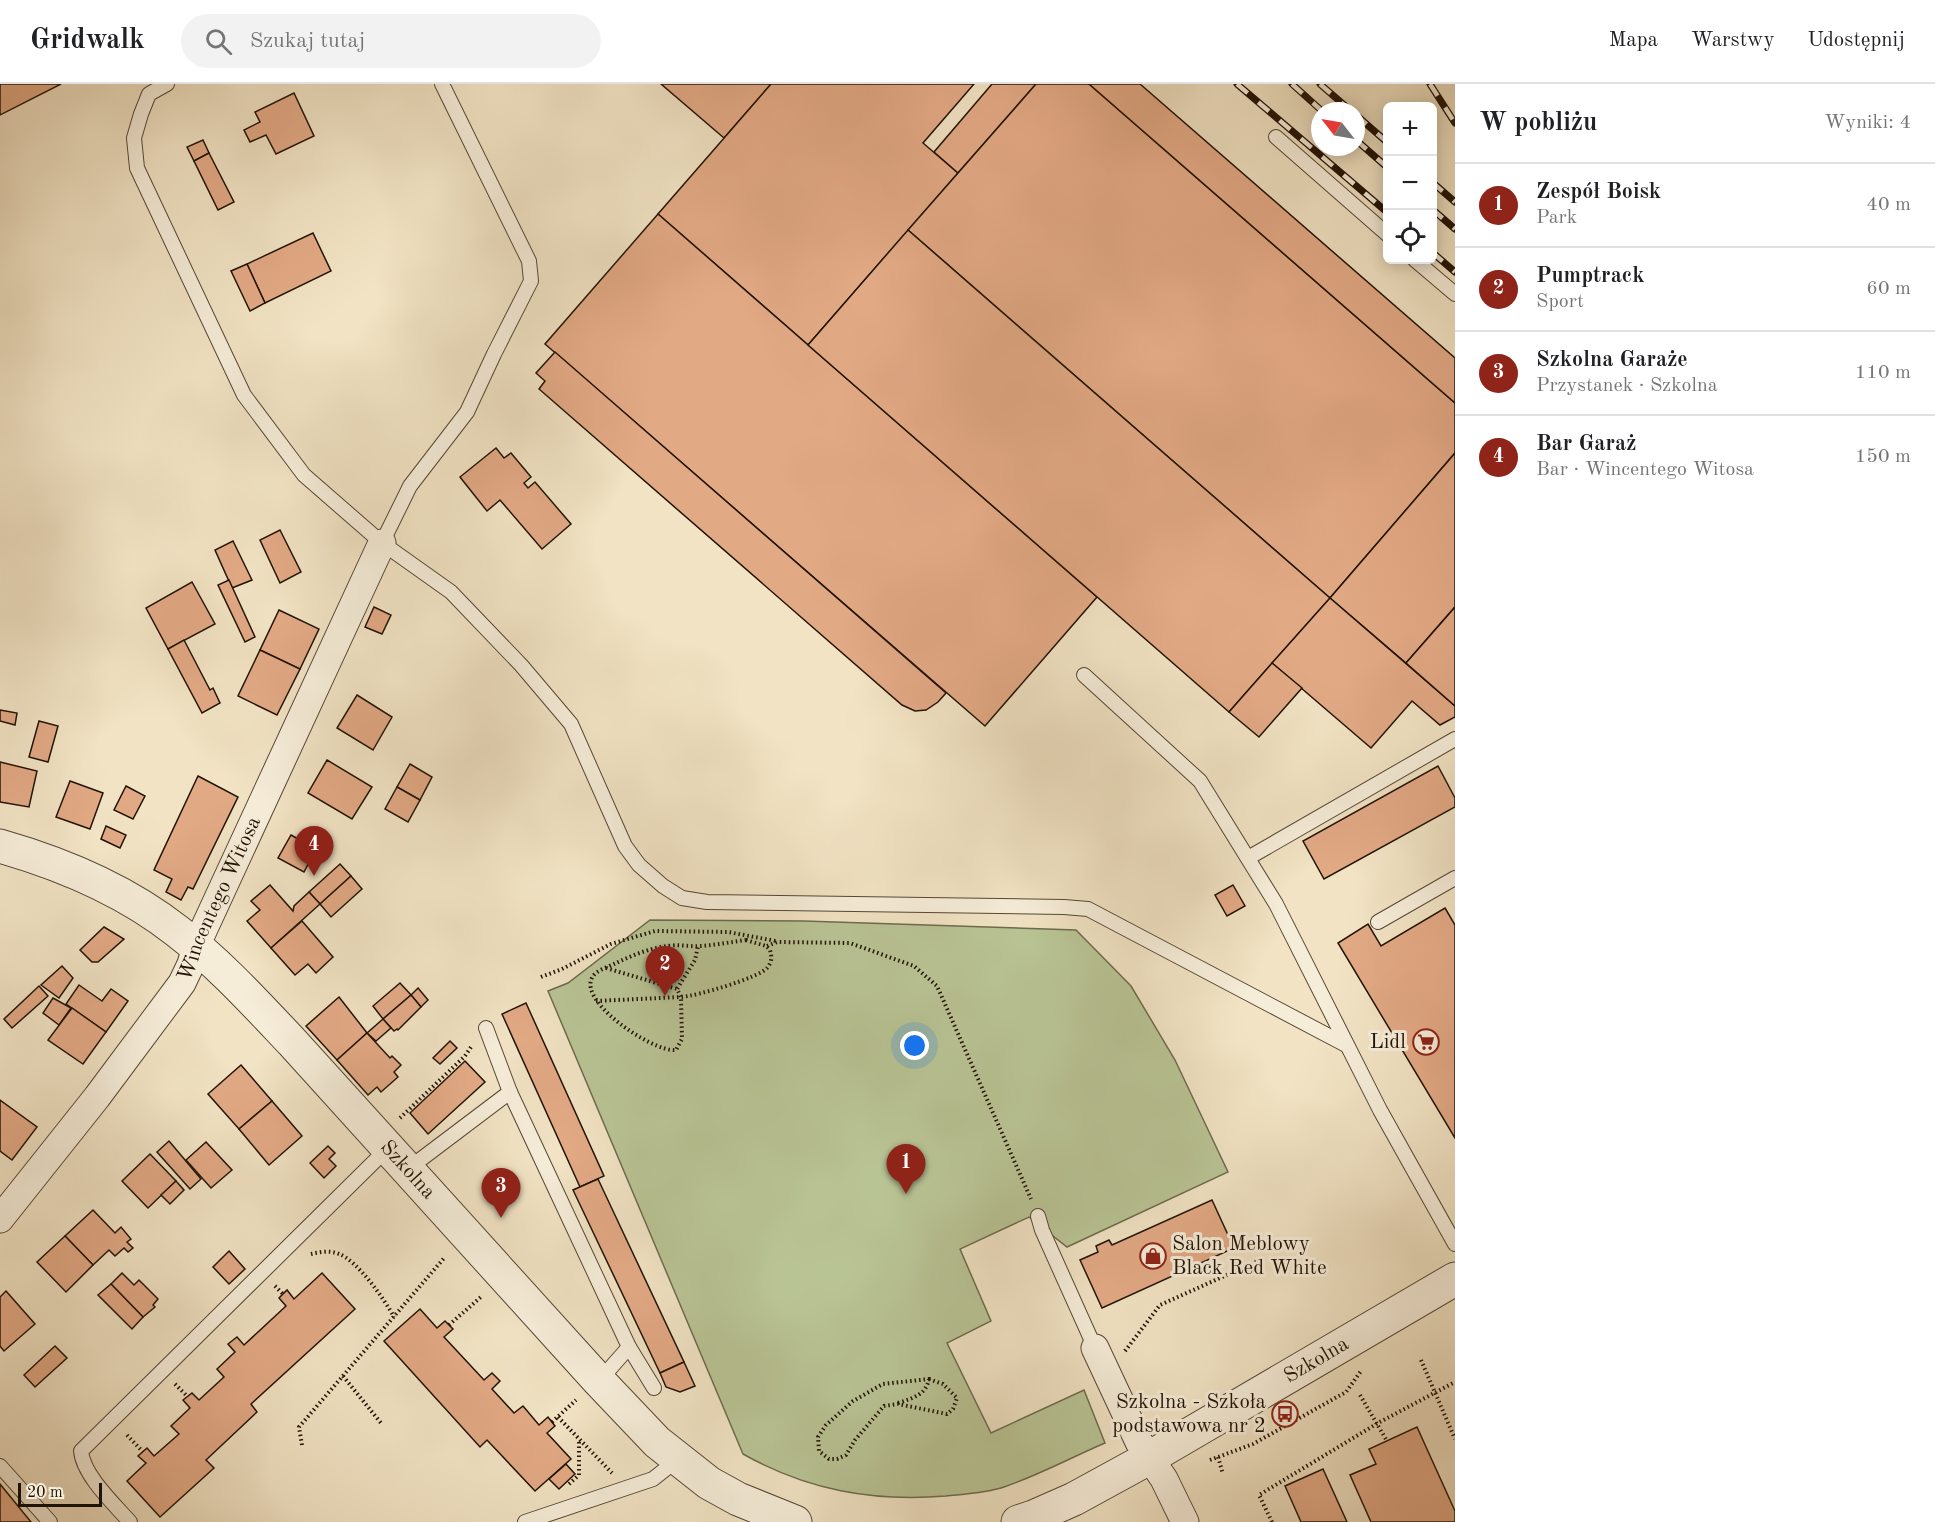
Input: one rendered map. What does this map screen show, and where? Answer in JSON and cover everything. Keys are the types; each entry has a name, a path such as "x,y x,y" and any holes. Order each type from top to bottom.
{"street":[{"name":"Wincentego Witosa","path":"0,1220 182,983 196,946 382,543"},
{"name":"Szkolna","path":"0,846 57,864 114,890 167,923 196,946 396,1148 589,1389 640,1425 677,1460 709,1483 738,1499 795,1522"},
{"name":"Szkolna","path":"1018,1522 1033,1518 1074,1499 1149,1458 1455,1279"},
{"path":"1095,1348 1139,1442 1164,1479 1185,1522"}],"lane":[{"path":"167,84 149,94 141,114 134,138 137,168 244,395 304,475 382,543 451,592 521,664 571,724 625,846 639,865 663,886 682,897 707,902 1088,909 1346,1045"},
{"path":"382,543 410,486 467,412 531,281 529,261 442,84"},
{"path":"1276,137 1383,231"},
{"path":"1420,264 1455,294"},
{"path":"1084,675 1200,781 1276,904 1346,1045 1455,1244"},
{"path":"1248,858 1455,739"},
{"path":"1378,922 1455,878"},
{"path":"486,1028 510,1092 629,1347 654,1388"},
{"path":"130,1522 96,1482 81,1459 81,1451 396,1148 510,1092"},
{"path":"1038,1216 1042,1230 1095,1348"},
{"path":"589,1389 629,1347"},
{"path":"525,1522 654,1479 677,1460"},
{"path":"0,1466 50,1522"}],"path":[{"path":"541,977 611,944 655,931 728,932 777,942 850,943 914,966 937,986 1038,1216"},
{"path":"606,968 677,989 681,997 682,1039 676,1050 669,1051 626,1030 596,1001 590,990 590,982 595,974 606,968 635,954 670,945 698,946 746,940 766,946 777,942"},
{"path":"677,989 695,960 698,946"},
{"path":"596,1001 694,996 766,970 772,956 766,946"},
{"path":"396,1148 486,1028"},
{"path":"302,1255 329,1252 342,1255 359,1270 394,1317"},
{"path":"302,1445 299,1427 449,1253"},
{"path":"1120,1359 1160,1305 1260,1260"},
{"path":"449,1325 486,1293"},
{"path":"1421,1360 1455,1440"},
{"path":"343,1376 381,1423"},
{"path":"897,1404 946,1414 953,1409 957,1398 943,1384 929,1379 883,1384 853,1401 826,1425 818,1437 819,1451 829,1459 837,1459 846,1455 855,1440 884,1406 918,1396 927,1388 929,1379"},
{"path":"170,1380 187,1396"},
{"path":"1272,1522 1259,1495 1378,1423 1455,1382"},
{"path":"552,1422 589,1389"},
{"path":"1360,1395 1387,1441"},
{"path":"558,1417 627,1488"},
{"path":"120,1429 143,1452"},
{"path":"563,1489 579,1475 579,1439"},
{"path":"1215,1448 1223,1474"}],"green space":[{"path":"650,920 804,921 1076,930 1131,986 1175,1060 1228,1172 1067,1247 1029,1217 960,1249 991,1321 947,1343 991,1433 1084,1390 1105,1443 1030,1477 997,1489 968,1494 919,1497 866,1495 816,1485 791,1477 743,1454 548,991 568,983"}],"building":[{"path":"0,84 61,84 0,115"},
{"path":"661,84 771,84 724,138"},
{"path":"771,84 974,84 923,143 958,173 808,345 658,214"},
{"path":"992,84 1036,84 958,173 934,152"},
{"path":"1036,84 1089,84 1455,403 1455,453 1330,598 908,230"},
{"path":"1089,84 1140,84 1455,358 1455,403"},
{"path":"294,93 314,136 276,154 266,135 250,142 244,130 260,122 255,112"},
{"path":"203,140 209,153 194,161 187,147"},
{"path":"209,153 234,202 218,210 194,161"},
{"path":"658,214 1097,597 985,726 545,344"},
{"path":"908,230 1330,598 1229,712 808,345"},
{"path":"313,233 331,271 265,303 247,264"},
{"path":"247,264 265,303 250,311 231,271"},
{"path":"555,352 946,693 938,702 926,710 915,711 902,705 539,389 545,381 536,373"},
{"path":"496,448 504,458 511,453 531,477 524,483 528,488 535,482 571,524 542,549 500,500 487,511 460,477"},
{"path":"1455,453 1455,607 1406,663 1330,598"},
{"path":"280,530 301,572 280,583 260,540"},
{"path":"233,541 252,580 232,588 215,550"},
{"path":"229,580 255,637 245,642 218,585"},
{"path":"192,582 215,624 168,649 146,608"},
{"path":"1330,598 1455,706 1455,717 1440,725 1412,701 1371,748 1272,663"},
{"path":"374,607 391,615 382,634 365,627"},
{"path":"1455,607 1455,706 1406,663"},
{"path":"279,610 319,629 300,669 260,650"},
{"path":"184,640 210,690 213,688 220,703 202,713 168,649"},
{"path":"260,650 300,669 277,715 238,696"},
{"path":"1272,663 1302,688 1259,737 1229,712"},
{"path":"357,695 392,717 373,750 337,728"},
{"path":"0,710 17,713 15,725 0,721"},
{"path":"39,721 58,726 48,762 29,757"},
{"path":"327,760 372,787 352,819 308,793"},
{"path":"0,762 37,771 29,807 0,802"},
{"path":"410,764 432,777 420,800 397,787"},
{"path":"1438,766 1455,798 1455,807 1324,879 1303,841"},
{"path":"198,776 238,797 193,889 188,887 181,900 166,892 172,879 154,870"},
{"path":"70,781 103,793 90,829 56,817"},
{"path":"126,786 145,796 133,819 114,810"},
{"path":"397,787 420,800 408,822 385,809"},
{"path":"106,826 126,835 120,848 101,839"},
{"path":"291,835 316,849 304,872 278,858"},
{"path":"340,864 351,876 320,904 309,892"},
{"path":"351,876 362,889 331,917 320,904"},
{"path":"270,885 293,911 294,906 309,892 320,904 271,948 247,921 260,910 251,901"},
{"path":"1233,885 1245,906 1227,916 1215,895"},
{"name":"Lidl","path":"1445,908 1455,925 1455,1138 1338,943 1368,924 1381,946"},
{"path":"302,921 333,957 316,973 308,964 295,975 271,948"},
{"path":"104,927 124,939 98,962 92,962 80,950"},
{"path":"62,966 73,978 59,998 41,985"},
{"path":"400,983 411,995 383,1019 373,1006"},
{"path":"79,985 102,1001 111,989 128,1001 106,1032 66,1004"},
{"path":"39,986 48,996 12,1028 4,1019"},
{"path":"418,988 428,1000 421,1007 411,995"},
{"path":"411,995 421,1007 398,1030 394,1031 383,1019"},
{"path":"339,997 367,1033 337,1060 306,1026"},
{"path":"53,998 71,1008 59,1025 43,1013"},
{"path":"526,1003 604,1176 580,1187 502,1014"},
{"path":"72,1008 106,1032 83,1064 48,1040"},
{"path":"383,1019 391,1028 376,1041 367,1033"},
{"path":"367,1033 390,1058 392,1056 401,1065 394,1072 398,1077 381,1092 377,1087 368,1095 337,1060"},
{"path":"450,1041 457,1048 440,1064 433,1058"},
{"path":"465,1061 485,1082 428,1134 410,1113"},
{"path":"241,1065 272,1101 239,1129 208,1094"},
{"path":"0,1100 37,1127 12,1160 0,1151"},
{"path":"272,1101 302,1136 269,1165 239,1129"},
{"path":"169,1141 201,1179 190,1189 157,1152"},
{"path":"206,1142 232,1170 211,1188 186,1160"},
{"path":"328,1146 335,1153 329,1159 336,1166 324,1178 310,1163"},
{"path":"150,1154 176,1181 148,1208 122,1181"},
{"path":"598,1179 684,1362 660,1373 573,1190"},
{"path":"176,1181 184,1190 170,1204 161,1195"},
{"name":"Salon Meblowy Black Red White","path":"1212,1200 1234,1248 1102,1308 1080,1260 1098,1252 1096,1246 1109,1240 1112,1245"},
{"path":"93,1210 115,1233 121,1227 131,1239 127,1242 133,1248 128,1252 124,1248 115,1256 109,1250 93,1265 65,1236"},
{"path":"65,1236 93,1265 66,1292 37,1262"},
{"path":"229,1251 245,1269 229,1284 213,1267"},
{"path":"122,1273 134,1285 139,1280 158,1299 153,1305 155,1307 143,1317 111,1284"},
{"path":"322,1273 355,1309 251,1404 257,1412 206,1460 214,1468 160,1517 127,1481 146,1463 138,1456 147,1448 154,1456 179,1434 171,1426 190,1408 183,1400 192,1393 199,1400 224,1377 217,1369 235,1352 228,1344 237,1337 244,1345 286,1306 279,1298 287,1290 294,1299"},
{"path":"111,1284 143,1317 132,1329 98,1295"},
{"path":"6,1291 35,1324 4,1351 0,1346 0,1297"},
{"path":"420,1309 437,1328 445,1321 453,1329 444,1337 484,1380 492,1373 500,1381 492,1389 514,1413 523,1406 539,1425 548,1417 555,1426 547,1433 571,1459 535,1491 487,1440 480,1447 384,1341"},
{"path":"55,1346 67,1358 35,1387 24,1375"},
{"path":"684,1362 695,1386 680,1392 666,1387 660,1373"},
{"path":"1417,1427 1455,1511 1455,1522 1371,1522 1350,1475 1376,1464 1369,1449"},
{"path":"566,1464 575,1474 559,1489 549,1479"},
{"path":"1323,1469 1347,1522 1301,1522 1285,1486"},
{"path":"0,1484 31,1522 0,1522"}],"railway":[{"path":"1237,84 1384,210"},
{"path":"1292,84 1312,102"},
{"path":"1320,84 1341,102"},
{"path":"1430,84 1455,123"},
{"path":"1365,123 1383,139"},
{"path":"1365,148 1383,164"},
{"path":"1437,186 1455,202"},
{"path":"1433,210 1455,229"},
{"path":"1437,256 1455,272"}],"place":[{"name":"Bar Garaż","path":"314,876"},
{"name":"Pumptrack","path":"665,996"},
{"name":"Lidl","path":"1426,1042"},
{"name":"Zespół Boisk","path":"906,1194"},
{"name":"Szkolna Garaże","path":"501,1218"},
{"name":"Salon Meblowy Black Red White","path":"1153,1256"},
{"name":"Szkolna - Szkoła podstawowa nr 2","path":"1285,1414"}]}
